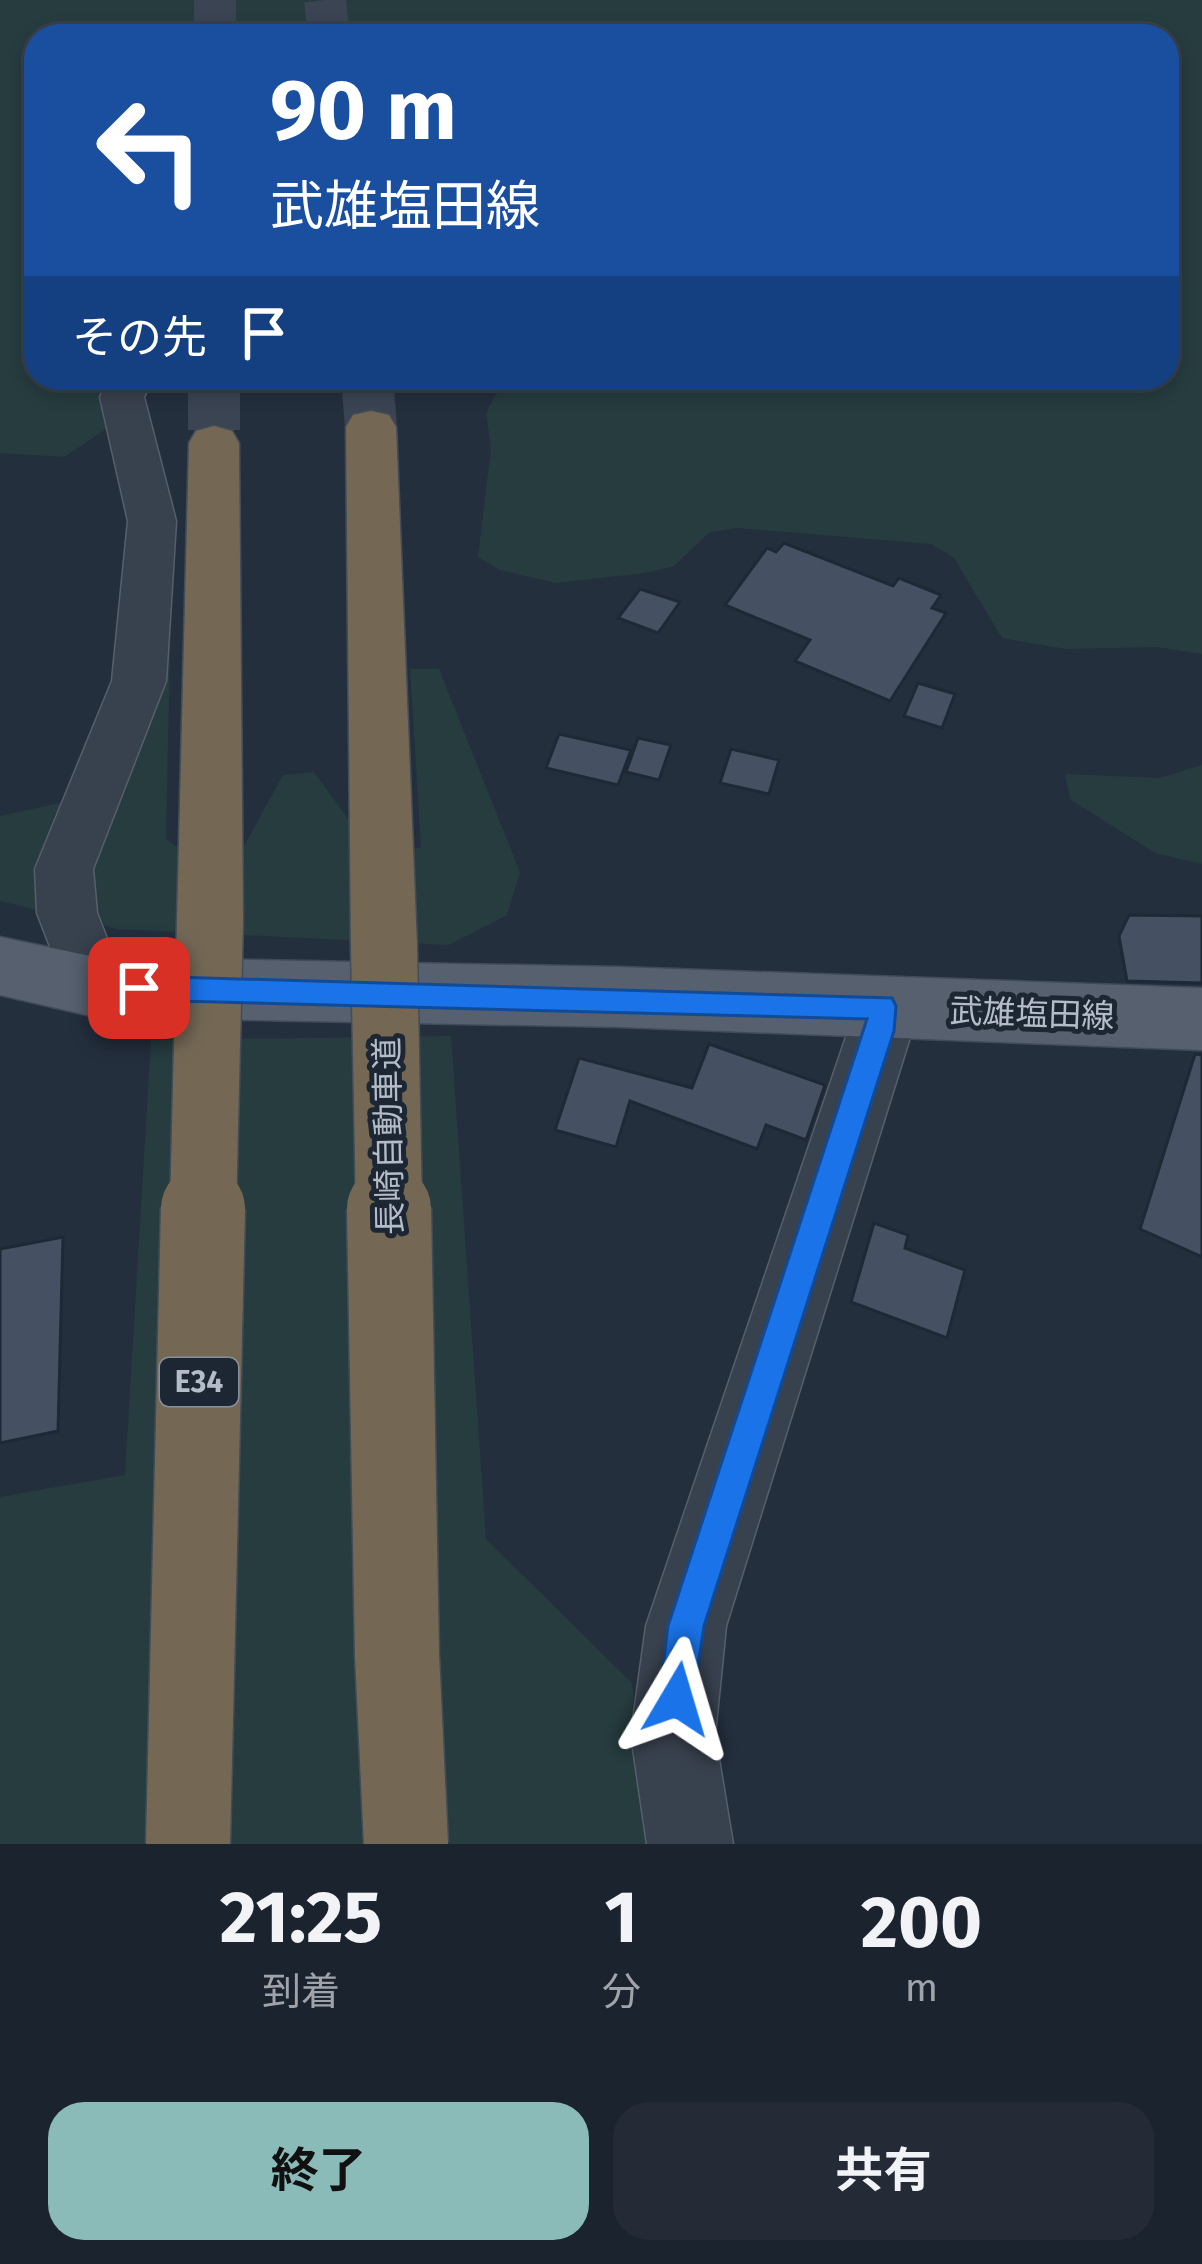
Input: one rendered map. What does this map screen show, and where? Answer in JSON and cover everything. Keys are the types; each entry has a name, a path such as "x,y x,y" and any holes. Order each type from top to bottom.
{"highway":[{"name":"長崎自動車道","path":"371,427 397,1632 406,1844"},
{"name":"E34","path":"188,1844 210,920 214,443"}],"main road":[{"name":"武雄塩田線","path":"0,966 95,987 882,1006 1202,1019"}],"street":[{"path":"95,987 67,913 64,869 139,681 152,520 122,397 125,390"},
{"path":"690,1844 673,1735 686,1626 880,1031 882,1006"}],"green space":[{"path":"0,0 1202,0 1202,654 1157,647 1066,649 1002,638 954,558 931,544 738,528 710,532 674,566 556,583 500,570 478,557 491,448 486,413 498,390 1179,390 1179,24 24,24 24,390 111,390 115,423 64,457 0,453"},
{"path":"172,552 166,839 197,861 243,848 283,775 314,772 377,859 421,847 410,669 439,669 520,872 507,915 449,945 117,929 0,901 0,816 64,802"},
{"path":"1202,765 1202,864 1155,853 1070,799 1065,774 1159,778"},
{"path":"451,1036 486,1539 632,1683 651,1844 0,1844 0,1497 125,1475 151,1040"}],"building":[{"path":"784,543 893,586 899,578 941,595 932,608 946,613 890,701 795,661 810,640 725,605 767,548 776,552"},
{"path":"640,589 680,602 658,633 618,618"},
{"path":"918,683 955,694 942,728 904,716"},
{"path":"559,734 631,750 618,785 546,768"},
{"path":"638,738 671,745 659,780 626,772"},
{"path":"731,749 779,760 769,794 720,783"},
{"path":"1129,915 1202,916 1202,983 1127,981 1119,936"},
{"path":"709,1044 825,1085 806,1140 766,1125 757,1149 630,1101 616,1147 555,1130 579,1058 692,1088"},
{"path":"1195,1054 1202,1055 1202,1257 1140,1229"},
{"path":"874,1223 908,1235 905,1248 965,1270 947,1338 851,1302"},
{"path":"63,1237 58,1431 0,1443 0,1249"}],"tunnel":[{"path":"215,0 215,24"},
{"path":"325,0 328,24"},
{"path":"214,390 214,443"},
{"path":"368,390 371,427"}],"route":[{"path":"139,988 882,1006 880,1031 686,1626 677,1699"}]}
